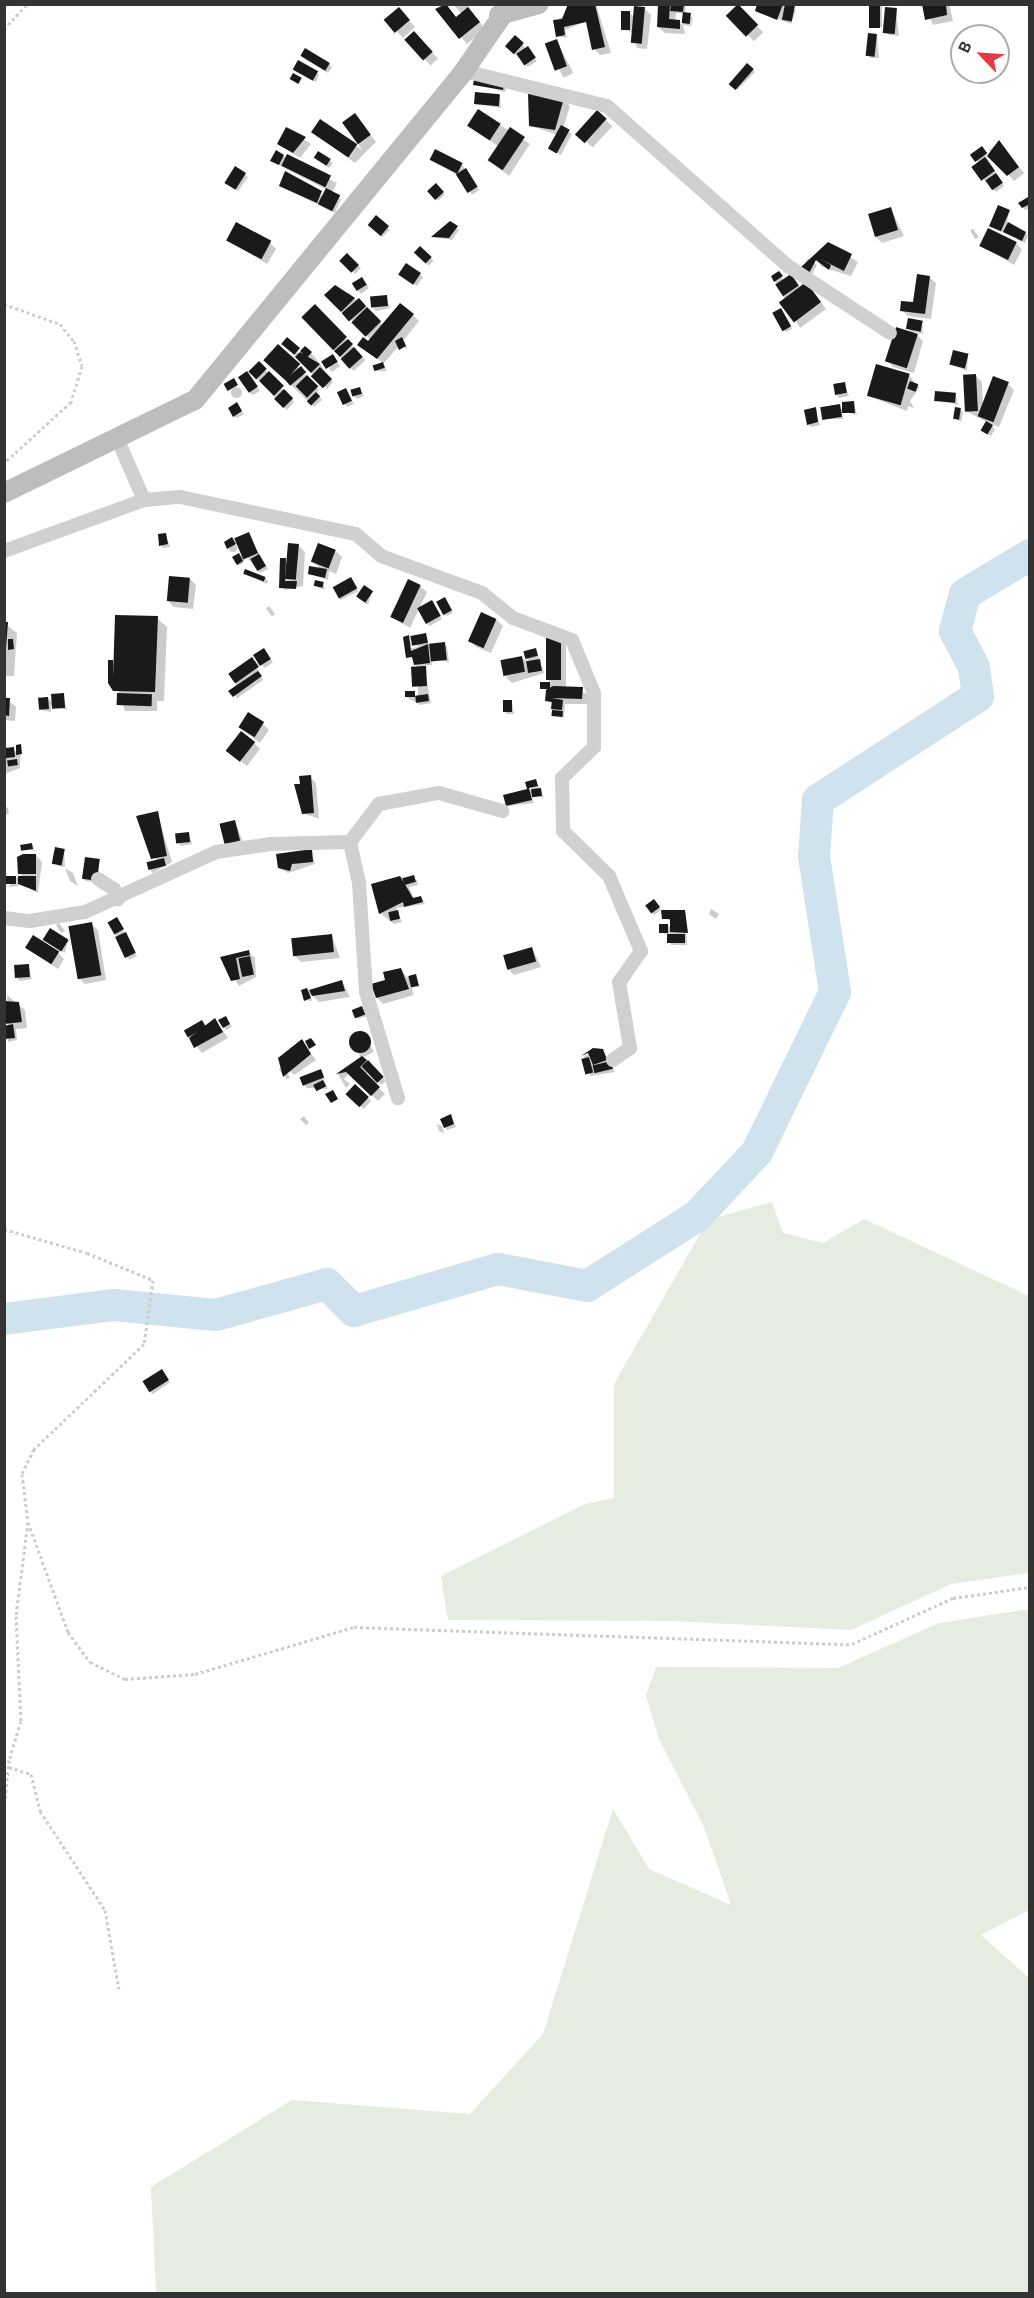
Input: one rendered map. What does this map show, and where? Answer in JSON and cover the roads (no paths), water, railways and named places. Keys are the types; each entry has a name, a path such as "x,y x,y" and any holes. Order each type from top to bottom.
{"street":[{"path":"4,493 195,400 464,71 505,10 539,4"},
{"path":"464,71 607,106 788,266 890,333"},
{"path":"117,438 144,500"},
{"path":"4,550 144,500 180,496 356,534 381,556 482,593 513,618 572,640 594,693 594,747 562,778 563,831 609,876 641,951 619,982 630,1048 613,1060"},
{"path":"350,842 379,804 439,793 502,811"},
{"path":"4,918 58,918 118,899 216,852 271,844 350,842"},
{"path":"350,842 360,883 366,992 398,1098"},
{"path":"98,879 114,889 118,899"}],"waterway":[{"path":"4,1319 114,1305 216,1315 327,1284 354,1311 498,1269 587,1286 697,1216 757,1152 835,992 814,857 818,800 978,696 974,667 955,631 965,594 1030,555"}]}
